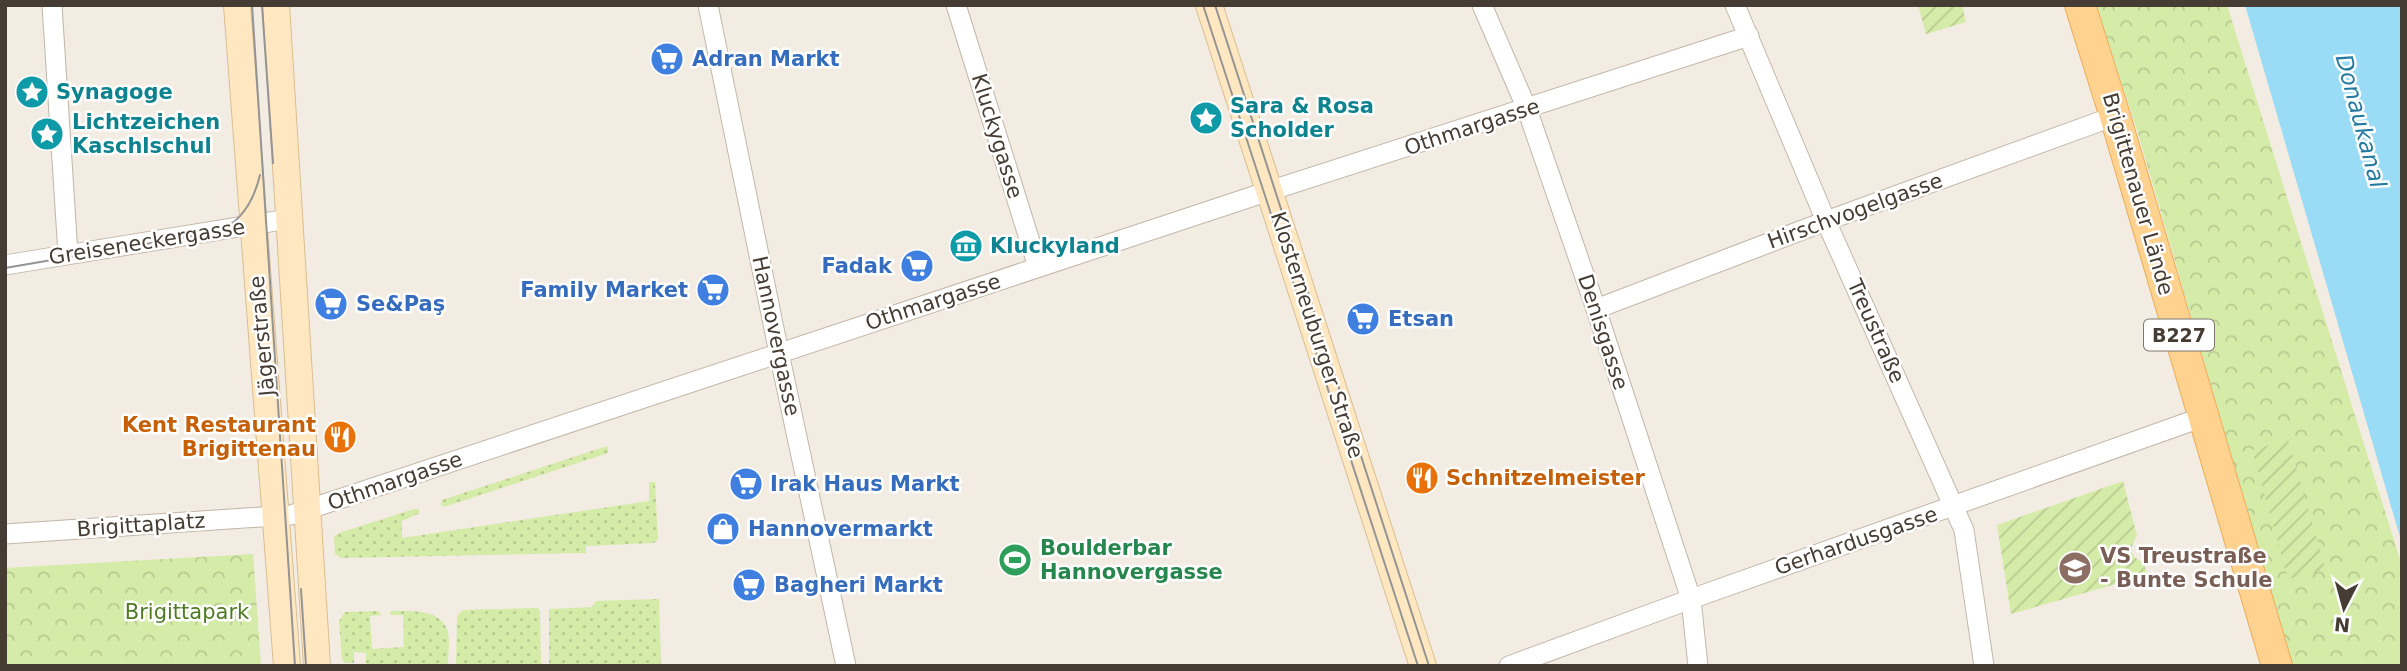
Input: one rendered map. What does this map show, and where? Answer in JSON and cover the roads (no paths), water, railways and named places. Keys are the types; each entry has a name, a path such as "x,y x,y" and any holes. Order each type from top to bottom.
{"main road":[{"name":"Jägerstraße","path":"237,5 288,666"},
{"name":"Jägerstraße","path":"276,5 317,666"},
{"name":"Klosterneuburger Straße","path":"1209,5 1423,666"},
{"name":"Brigittenauer Lände","path":"2080,5 2277,666"}],"street":[{"path":"52,5 68,254"},
{"name":"Hannovergasse","path":"708,5 846,666"},
{"name":"Kluckygasse","path":"956,5 1038,267"},
{"name":"Denisgasse","path":"1482,5 1527,109 1691,599 1698,666"},
{"name":"Treustraße","path":"1735,5 1826,221 1964,530 1984,666"},
{"name":"Othmargasse","path":"276,516 291,515 1038,267 1749,36"},
{"name":"Hirschvogelgasse","path":"1596,309 1826,221 2115,116"},
{"name":"Greiseneckergasse","path":"5,265 288,219"},
{"name":"Gerhardusgasse","path":"1509,666 2203,417"},
{"name":"Brigittaplatz","path":"5,534 276,516"}],"water":[{"name":"Donaukanal","path":"2245,5 2402,5 2402,544"}],"tram line":[{"path":"252,5 295,666"},
{"path":"262,5 273,163"},
{"path":"1203,5 1418,666"},
{"path":"1215,5 1429,666"},
{"path":"5,268 216,232 233,223 245,210 260,175"},
{"path":"301,589 306,666"}],"place":[{"name":"Adran Markt","path":"667,59"},
{"name":"Synagoge","path":"32,92"},
{"name":"Sara & Rosa Scholder","path":"1206,118"},
{"name":"Lichtzeichen Kaschlschul","path":"47,134"},
{"name":"Kluckyland","path":"966,246"},
{"name":"Fadak","path":"917,266"},
{"name":"Family Market","path":"713,290"},
{"name":"Se&Paş","path":"331,304"},
{"name":"Etsan","path":"1363,319"},
{"name":"Kent Restaurant Brigittenau","path":"340,437"},
{"name":"Schnitzelmeister","path":"1422,478"},
{"name":"Irak Haus Markt","path":"746,484"},
{"name":"Hannovermarkt","path":"723,529"},
{"name":"Boulderbar Hannovergasse","path":"1015,560"},
{"name":"VS Treustraße - Bunte Schule","path":"2075,568"},
{"name":"Bagheri Markt","path":"749,585"}],"park label":[{"name":"Brigittapark","path":"187,612"}]}
